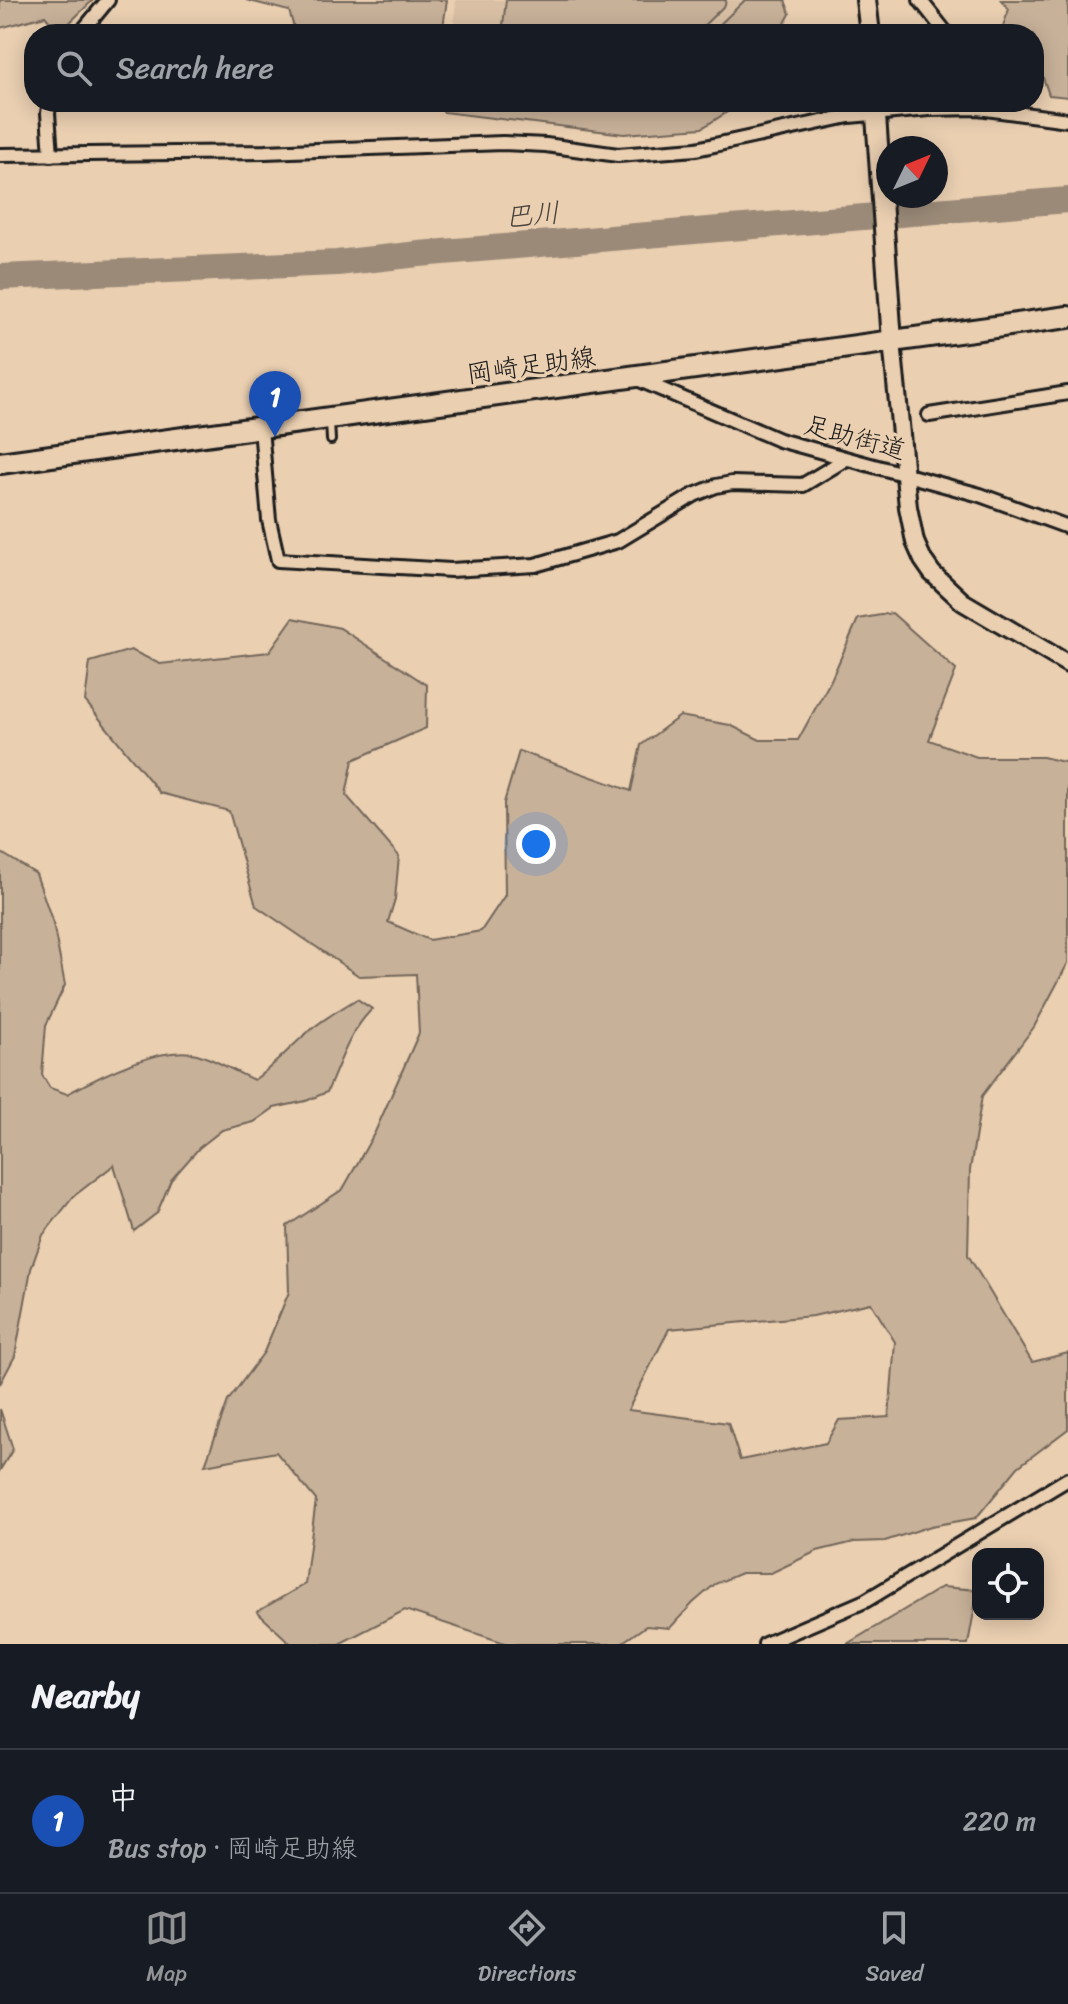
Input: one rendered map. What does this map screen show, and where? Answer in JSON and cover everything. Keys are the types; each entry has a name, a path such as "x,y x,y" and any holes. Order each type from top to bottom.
{"main road":[{"path":"866,0 869,24"},
{"path":"876,115 892,341"},
{"name":"岡崎足助線","path":"0,463 1068,317"}],"street":[{"path":"88,24 108,0"},
{"path":"920,0 941,24"},
{"path":"48,112 51,155"},
{"path":"0,155 265,152 503,143 546,145 618,155 696,149 849,116 906,112"},
{"path":"1019,112 1068,120"},
{"path":"892,341 908,507 915,542 932,573 963,602 1068,664"},
{"name":"足助街道","path":"635,378 779,440 980,495 1068,527"},
{"path":"929,415 1068,393"},
{"path":"261,428 269,520 278,560 436,570 535,565 618,541 694,495 716,486 732,483 803,485 846,459"},
{"path":"765,1644 865,1601 1068,1479"}],"lane":[{"path":"330,419 331,440"}],"shaded area":[{"path":"0,0 93,0 68,24 52,24 45,16 0,28"},
{"path":"246,0 447,0 443,24 293,24 289,11"},
{"path":"456,0 780,0 767,24 454,24"},
{"path":"506,0 726,0 725,5 705,24 503,24"},
{"path":"745,0 785,0 790,14 784,24 720,24"},
{"path":"1001,0 1068,0 1068,97 1049,95 1044,80 1044,24 1004,24 1009,9"},
{"path":"443,112 727,112 702,128 624,134"},
{"path":"892,613 956,670 929,740 977,757 1043,757 1068,763 1068,963 1034,1027 982,1096 970,1170 968,1255 1032,1362 1068,1353 1068,1429 1018,1467 976,1518 931,1526 885,1541 854,1542 817,1551 771,1573 741,1573 715,1584 670,1628 646,1626 620,1644 508,1644 405,1610 339,1644 291,1644 257,1612 305,1584 316,1500 276,1452 205,1465 228,1401 264,1352 289,1292 287,1226 343,1189 375,1132 419,1033 416,974 359,976 256,906 229,811 160,793 85,701 90,662 131,650 160,664 269,652 293,618 340,628 427,685 426,728 353,760 346,795 399,856 395,899 388,922 429,940 481,931 505,895 504,803 519,751 631,791 641,745 680,716 730,725 760,740 798,740 831,680 858,619","holes":["871,1303 895,1342 889,1417 839,1420 826,1443 740,1460 728,1423 628,1410 669,1329 813,1316"]},
{"path":"0,852 36,874 53,923 65,985 46,1025 42,1075 50,1088 67,1094 130,1064 182,1052 197,1054 254,1080 314,1027 357,999 372,1009 351,1038 327,1092 306,1101 274,1108 254,1122 222,1130 199,1148 171,1180 157,1213 134,1231 114,1165 74,1196 43,1235 31,1269 15,1356 0,1384"},
{"path":"0,1409 13,1449 0,1470"},
{"path":"942,1587 972,1590 972,1620 968,1644 847,1644"}],"waterway":[{"name":"巴川","path":"0,277 337,263 1068,200"}],"place":[{"name":"中","path":"275,437"}]}
